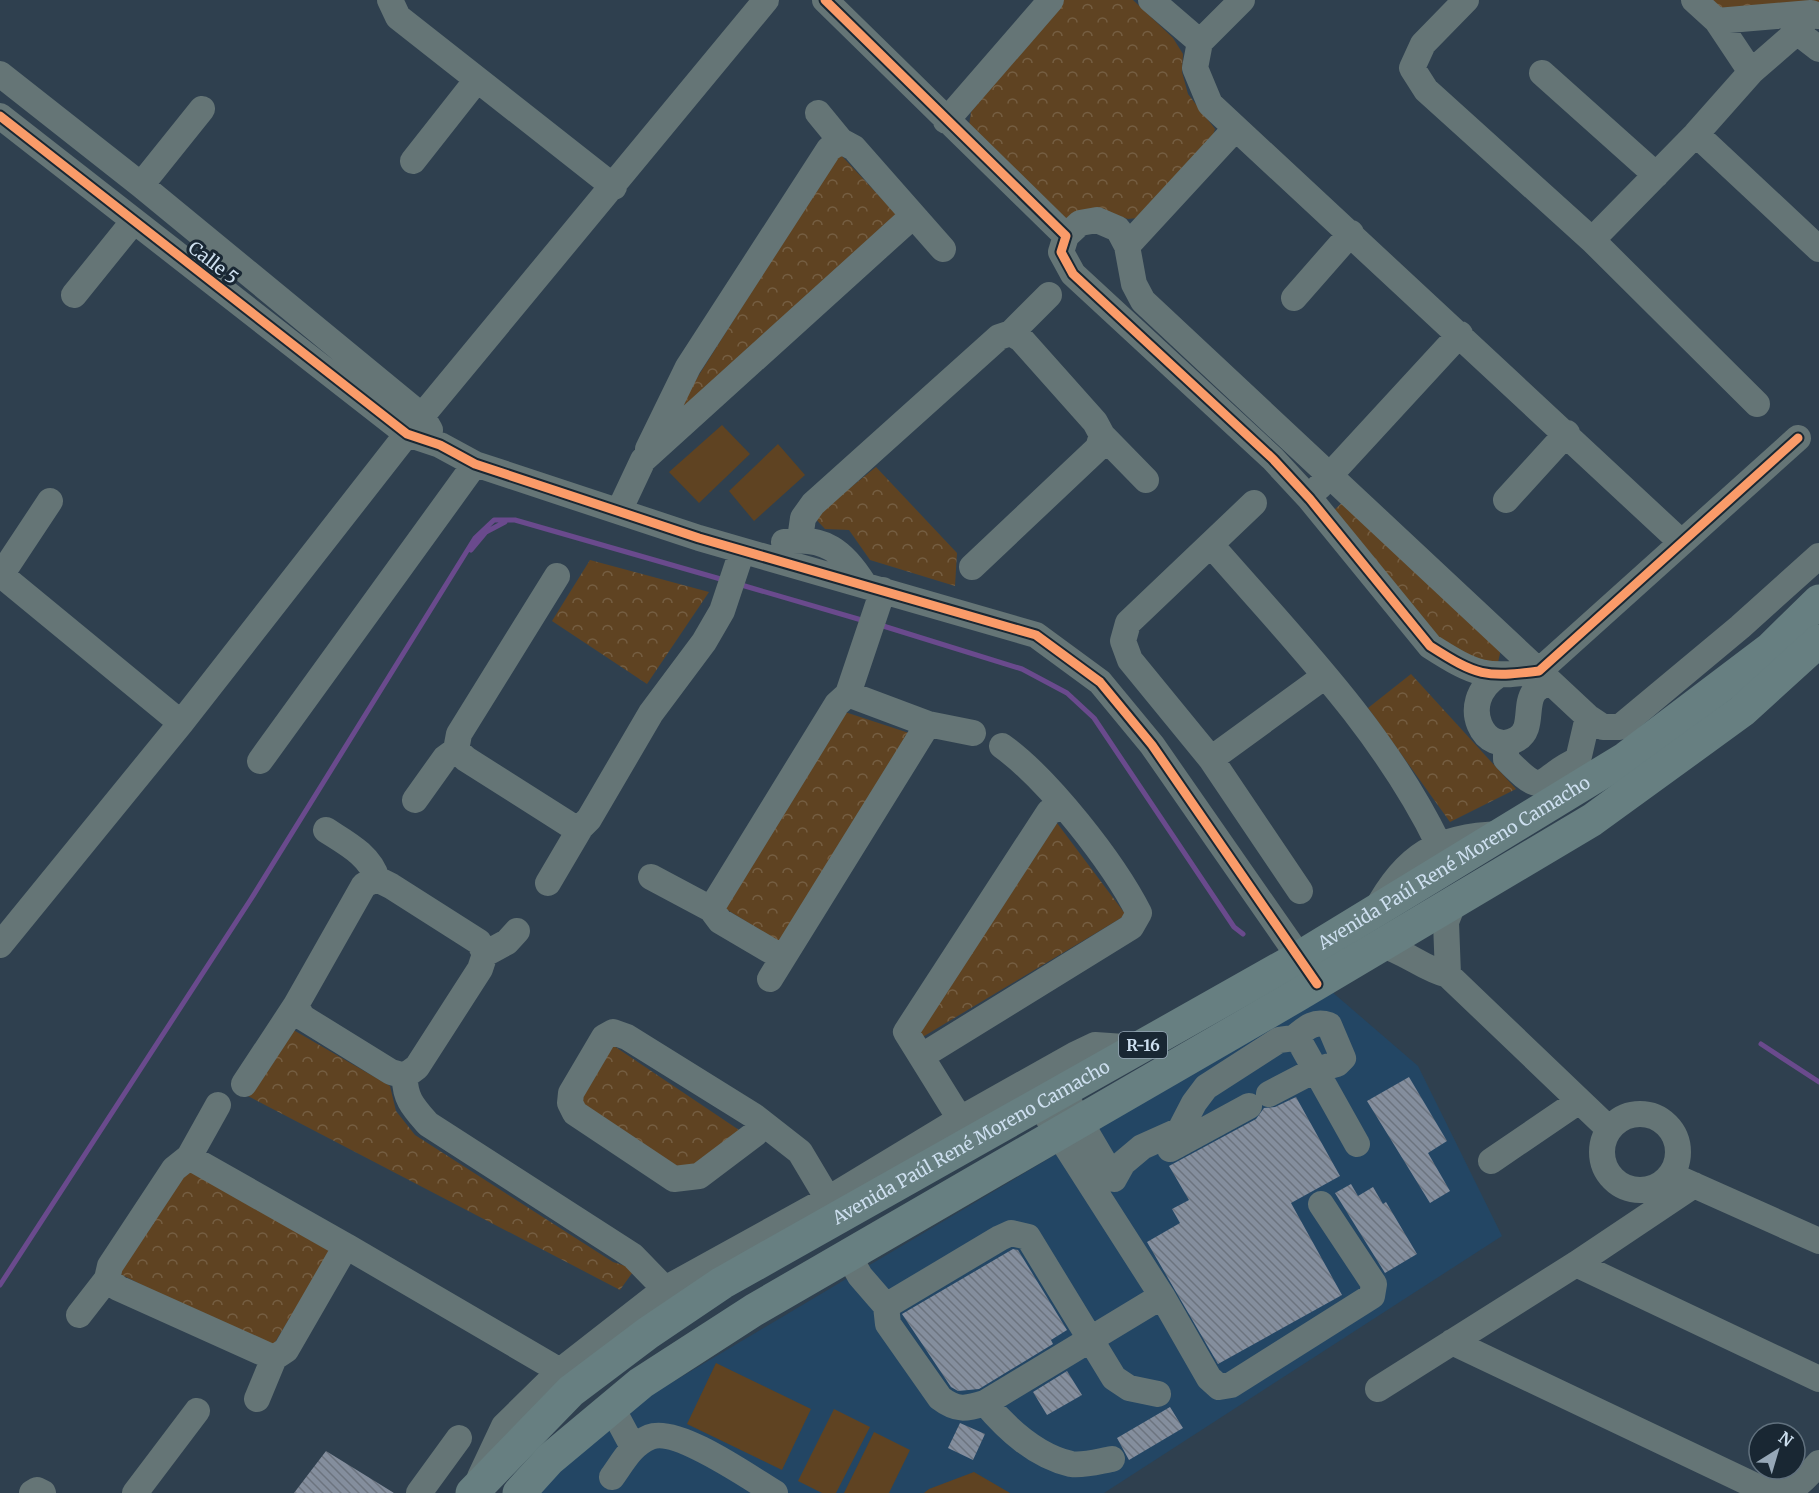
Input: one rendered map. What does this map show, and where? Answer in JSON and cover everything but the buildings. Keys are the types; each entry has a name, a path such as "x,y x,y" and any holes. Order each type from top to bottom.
{"main road":[{"name":"Avenida Paúl René Moreno Camacho","path":"519,1493 550,1459 641,1383 744,1316 1068,1126 1309,970 1375,912 1501,834 1582,771 1626,758 1770,649 1819,601"},
{"name":"Avenida Paúl René Moreno Camacho","path":"473,1492 571,1391 648,1333 722,1283 1139,1048 1309,970 1382,945 1592,820 1742,711 1819,641"}],"street":[{"path":"390,0 398,17 476,81 614,187"},
{"path":"0,945 181,723 415,425 614,187 766,0"},
{"path":"825,0 1066,236"},
{"path":"946,121 1051,0"},
{"path":"1151,0 1200,42"},
{"path":"1242,0 1200,42 1195,68 1210,104 1682,542"},
{"path":"1466,0 1424,44 1412,68 1426,90 1592,240 1757,404"},
{"path":"1694,0 1717,21 1750,72"},
{"path":"1592,240 1696,134 1750,72 1809,20"},
{"path":"1717,21 1809,20"},
{"path":"1809,20 1819,49"},
{"path":"1542,73 1656,175"},
{"name":"Calle 5","path":"0,74 141,184 415,425"},
{"path":"414,161 476,81"},
{"path":"141,184 202,109"},
{"path":"818,113 841,141 854,148 943,249"},
{"name":"Calle 5","path":"0,116 133,222 415,425"},
{"path":"1127,246 1235,129"},
{"path":"1696,134 1819,249"},
{"path":"619,511 688,367 829,149 841,141"},
{"path":"643,460 905,223 911,214"},
{"path":"1544,676 1497,676 1480,673 1456,663 1430,646 1310,499 1273,459 1073,274 1061,252 1066,236 1080,223 1097,220 1118,229 1127,246 1130,273 1143,301 1588,717 1603,727 1620,727 1740,627 1819,556"},
{"path":"74,296 133,222"},
{"path":"1294,298 1351,233"},
{"path":"800,539 803,518 813,504 999,337 1011,333 1049,295"},
{"path":"1011,333 1021,339 1095,422 1102,435 1146,480"},
{"path":"1310,499 1329,474 1460,334"},
{"path":"415,425 440,445 475,464 619,511 747,558 874,595 1036,635 1100,682 1152,745 1309,970"},
{"path":"1506,500 1567,434"},
{"path":"972,567 1098,448 1102,435"},
{"path":"1497,676 1487,683 1479,696 1476,711 1479,725 1491,739 1506,744 1519,738 1527,727 1534,692 1544,676 1682,542 1798,438"},
{"path":"260,761 475,464"},
{"path":"50,501 0,575 181,723"},
{"path":"1254,504 1128,623 1123,641 1130,660 1211,759 1300,891"},
{"path":"548,883 581,826 589,819 651,713 704,642 722,611 728,593 747,558 782,543 800,539 834,548 851,563 874,595 866,640 848,694 837,704 711,909"},
{"path":"1212,546 1352,705 1398,771 1438,843"},
{"path":"415,800 445,758 456,750 459,734 556,576"},
{"path":"1211,759 1325,676"},
{"path":"848,694 928,724 973,733"},
{"path":"1506,744 1506,759 1527,781 1535,784 1582,771 1588,717"},
{"path":"651,877 711,909 720,921 777,968 928,724"},
{"path":"922,1056 1131,927 1139,913 1076,820 1022,760 1002,746"},
{"path":"456,750 466,759 570,825 581,826"},
{"path":"960,1119 906,1032 1049,812 1062,806"},
{"path":"326,830 357,850 373,867 377,879 479,942 485,954"},
{"path":"1375,912 1397,876 1412,861 1438,843 1469,835 1501,834"},
{"path":"244,1084 296,1005 301,992 364,885 377,879"},
{"path":"1448,975 1446,922 1454,902"},
{"path":"405,1076 417,1067 480,969 485,954 507,942 517,931"},
{"path":"1382,945 1401,951 1435,972 1448,975 1609,1129"},
{"path":"296,1005 302,1017 391,1072 405,1076"},
{"path":"761,1123 756,1133 699,1176 674,1179 575,1113 570,1103 571,1093 604,1037 613,1032 627,1037 754,1116 800,1152 828,1199"},
{"path":"1106,1185 1123,1163 1142,1147 1180,1130 1194,1103 1206,1087 1279,1040 1294,1038 1301,1044 1357,1144"},
{"path":"473,1492 504,1426 560,1371 665,1289 828,1199 960,1119 1095,1045 1139,1048"},
{"path":"1106,1185 1315,1070"},
{"path":"405,1076 405,1089 410,1104 428,1124 633,1256 665,1289"},
{"path":"1050,1098 1106,1185 1162,1296 1209,1378 1219,1387 1231,1385 1372,1296 1374,1284 1321,1204"},
{"path":"1491,1161 1579,1101"},
{"path":"79,1315 107,1279 110,1266 174,1169 189,1157 218,1105"},
{"path":"1683,1180 1678,1161 1679,1146 1674,1132 1663,1121 1649,1115 1635,1114 1620,1119 1609,1129 1603,1143 1602,1158 1607,1172 1618,1183 1631,1190 1646,1190 1683,1180 1819,1241"},
{"path":"189,1157 560,1371"},
{"path":"1378,1389 1576,1264 1683,1180"},
{"path":"886,1306 1011,1233 1028,1238 1114,1378 1129,1388 1158,1394"},
{"path":"257,1399 274,1358 285,1350 346,1246"},
{"path":"848,1255 860,1276 886,1306 888,1324 940,1398 951,1406 964,1410 985,1403 1162,1296"},
{"path":"1576,1264 1819,1379"},
{"path":"107,1279 118,1288 274,1358"},
{"path":"1452,1342 1768,1492 1785,1493 1802,1482 1819,1463"},
{"path":"985,1403 998,1418 1034,1449 1073,1464 1112,1459"},
{"path":"612,1408 633,1447"},
{"path":"135,1493 196,1411"},
{"path":"612,1477 633,1447 652,1436 670,1436 691,1445 775,1493"},
{"path":"419,1493 459,1438"},
{"path":"32,1493 37,1490 43,1493"}],"shaded area":[{"path":"1331,991 1418,1066 1502,1236 1104,1493 538,1493 556,1473 644,1399"}],"green space":[{"path":"1062,0 1133,0 1173,38 1183,54 1182,72 1188,94 1215,129 1210,145 1137,218 1128,219 1102,210 1062,220 969,125 971,112"},
{"path":"1709,0 1819,0 1819,5 1718,8"},
{"path":"839,153 898,216 668,424"},
{"path":"722,425 750,454 699,503 669,472"},
{"path":"778,444 805,475 754,521 729,491"},
{"path":"876,467 957,553 955,586 870,560 849,530 825,529 814,517"},
{"path":"1346,499 1501,649 1497,667 1444,646 1330,514"},
{"path":"590,560 709,592 647,684 552,621"},
{"path":"1411,674 1516,789 1450,822 1368,708"},
{"path":"845,712 912,734 781,943 721,906"},
{"path":"1057,823 1126,915 921,1038 918,1032"},
{"path":"290,1028 390,1086 396,1111 415,1135 613,1262 635,1269 620,1290 248,1096"},
{"path":"611,1044 742,1132 694,1166 681,1171 585,1110 581,1093"},
{"path":"184,1166 332,1248 271,1349 116,1272"},
{"path":"716,1363 811,1409 782,1470 687,1424"},
{"path":"834,1409 870,1427 836,1493 822,1493 798,1481"},
{"path":"874,1432 910,1450 889,1493 844,1493"},
{"path":"974,1472 1010,1493 924,1493 929,1489"}],"waterway":[{"path":"0,1285 251,899 475,538 494,520 515,520 724,580"},
{"path":"471,550 486,532 505,522"},
{"path":"738,584 865,621"},
{"path":"880,625 1022,669 1067,693 1094,718 1234,927 1243,934"},
{"path":"1761,1044 1819,1082"}],"cycle path":[{"path":"825,0 1066,236 1061,252 1073,274 1273,459 1310,499 1430,646 1459,664 1493,674 1539,671 1798,438"},
{"path":"0,116 407,434 440,445 475,464 699,538 1036,635 1100,682 1152,745 1317,984"}]}
